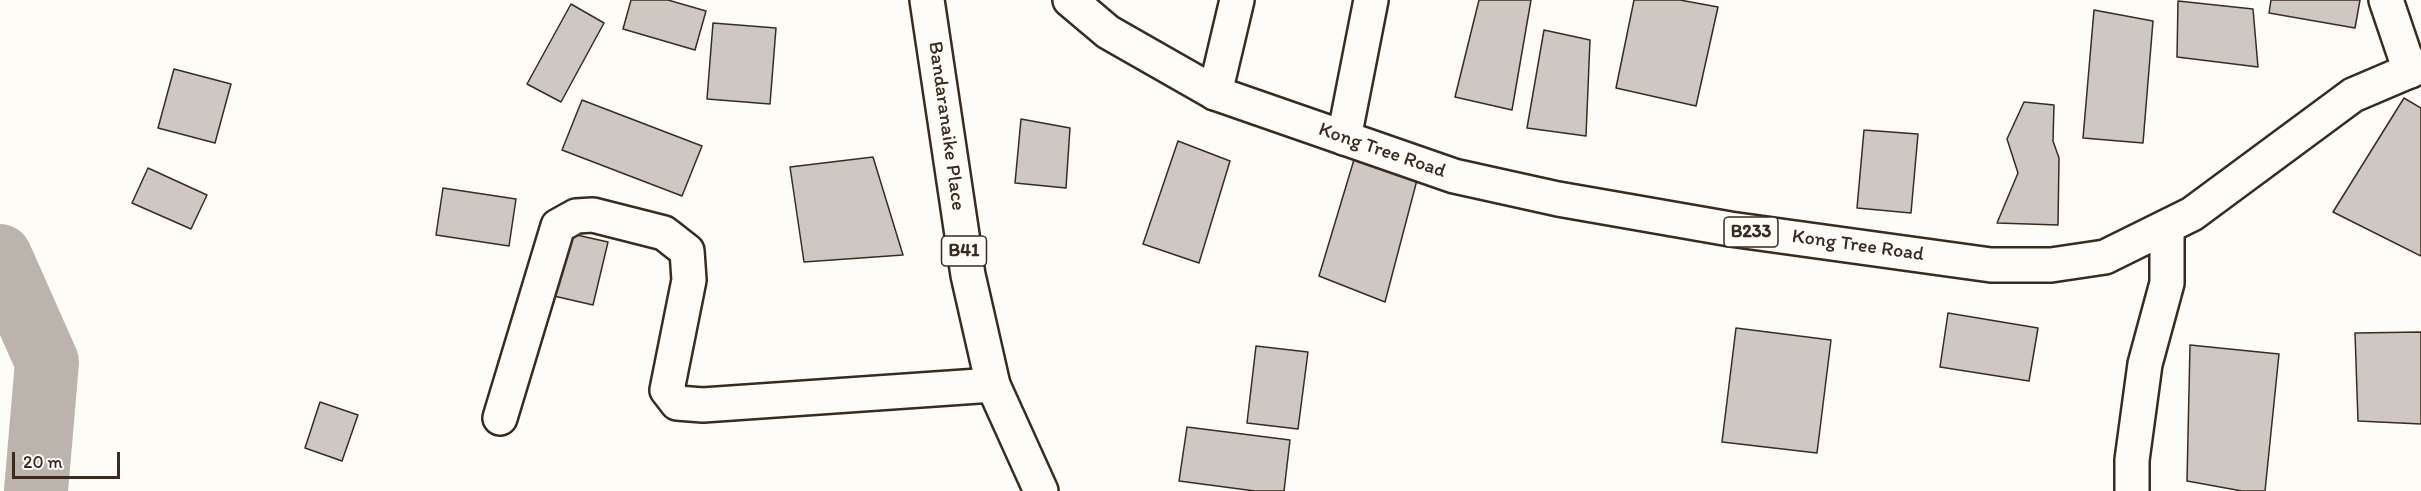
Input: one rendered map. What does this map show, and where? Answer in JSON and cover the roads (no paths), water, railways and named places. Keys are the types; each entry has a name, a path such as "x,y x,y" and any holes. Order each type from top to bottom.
{"main road":[{"name":"Bandaranaike Place","path":"927,0 968,275 993,385 1041,491"},
{"name":"Kong Tree Road","path":"1070,0 1107,32 1215,93 1454,176 1558,199 1730,229 1991,265 2051,265 2105,257 2193,214 2354,96 2415,68"},
{"path":"1215,93 1237,0"},
{"path":"1344,138 1371,0"},
{"path":"2386,0 2415,68"},
{"path":"500,418 558,226 576,216 593,215 664,233 687,251 689,280 667,390 677,403 703,405 993,385"},
{"path":"2132,491 2132,460 2145,364 2167,283 2167,227"}],"waterway":[{"path":"0,256 47,362 36,491"}]}
